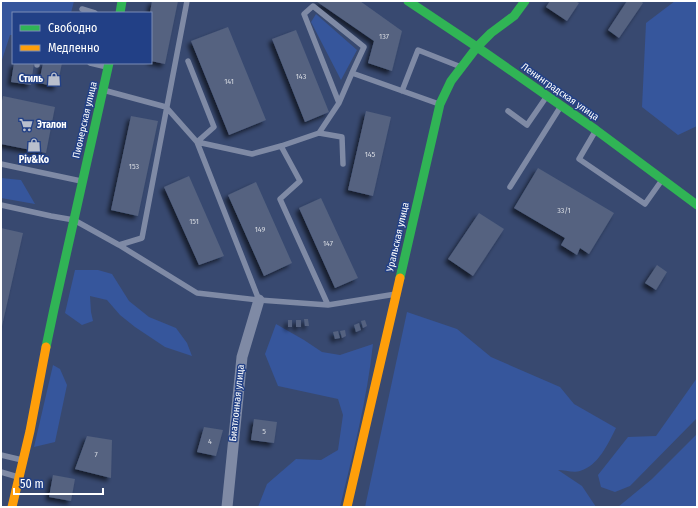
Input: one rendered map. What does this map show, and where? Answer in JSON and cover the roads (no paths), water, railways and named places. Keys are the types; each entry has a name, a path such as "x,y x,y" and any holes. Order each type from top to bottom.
{"street":[{"path":"120,12 122,1"},
{"name":"Ленинградская улица","path":"408,1 596,130 697,205"},
{"name":"Уральская улица","path":"347,507 440,104 451,81 477,47 490,33 514,16 525,1"},
{"name":"Пионерская улица","path":"12,507 30,431 54,309 109,65"},
{"name":"Биатлонная улица","path":"227,507 242,357 259,300"}],"lane":[{"path":"119,245 142,238 187,1"},
{"path":"319,133 339,103 364,47 313,6 304,14 339,103"},
{"path":"82,9 92,12"},
{"path":"402,91 418,50 461,67"},
{"path":"188,61 214,127 197,142"},
{"path":"352,73 440,104"},
{"path":"103,90 166,107 197,142 259,300"},
{"path":"508,111 527,125 547,96"},
{"path":"510,187 561,106"},
{"path":"596,130 578,159 645,204 662,179"},
{"path":"197,142 252,154 319,133 342,137 343,164"},
{"path":"281,146 300,182 280,199 328,305"},
{"path":"1,164 83,182"},
{"path":"1,205 74,220 119,245 197,293 259,300 328,305 396,294"},
{"path":"1,455 23,461"},
{"path":"1,472 19,477"}],"place":[{"name":"Стиль","path":"54,79"},
{"name":"Эталон","path":"26,125"},
{"name":"Piv&Ko","path":"34,145"}]}
